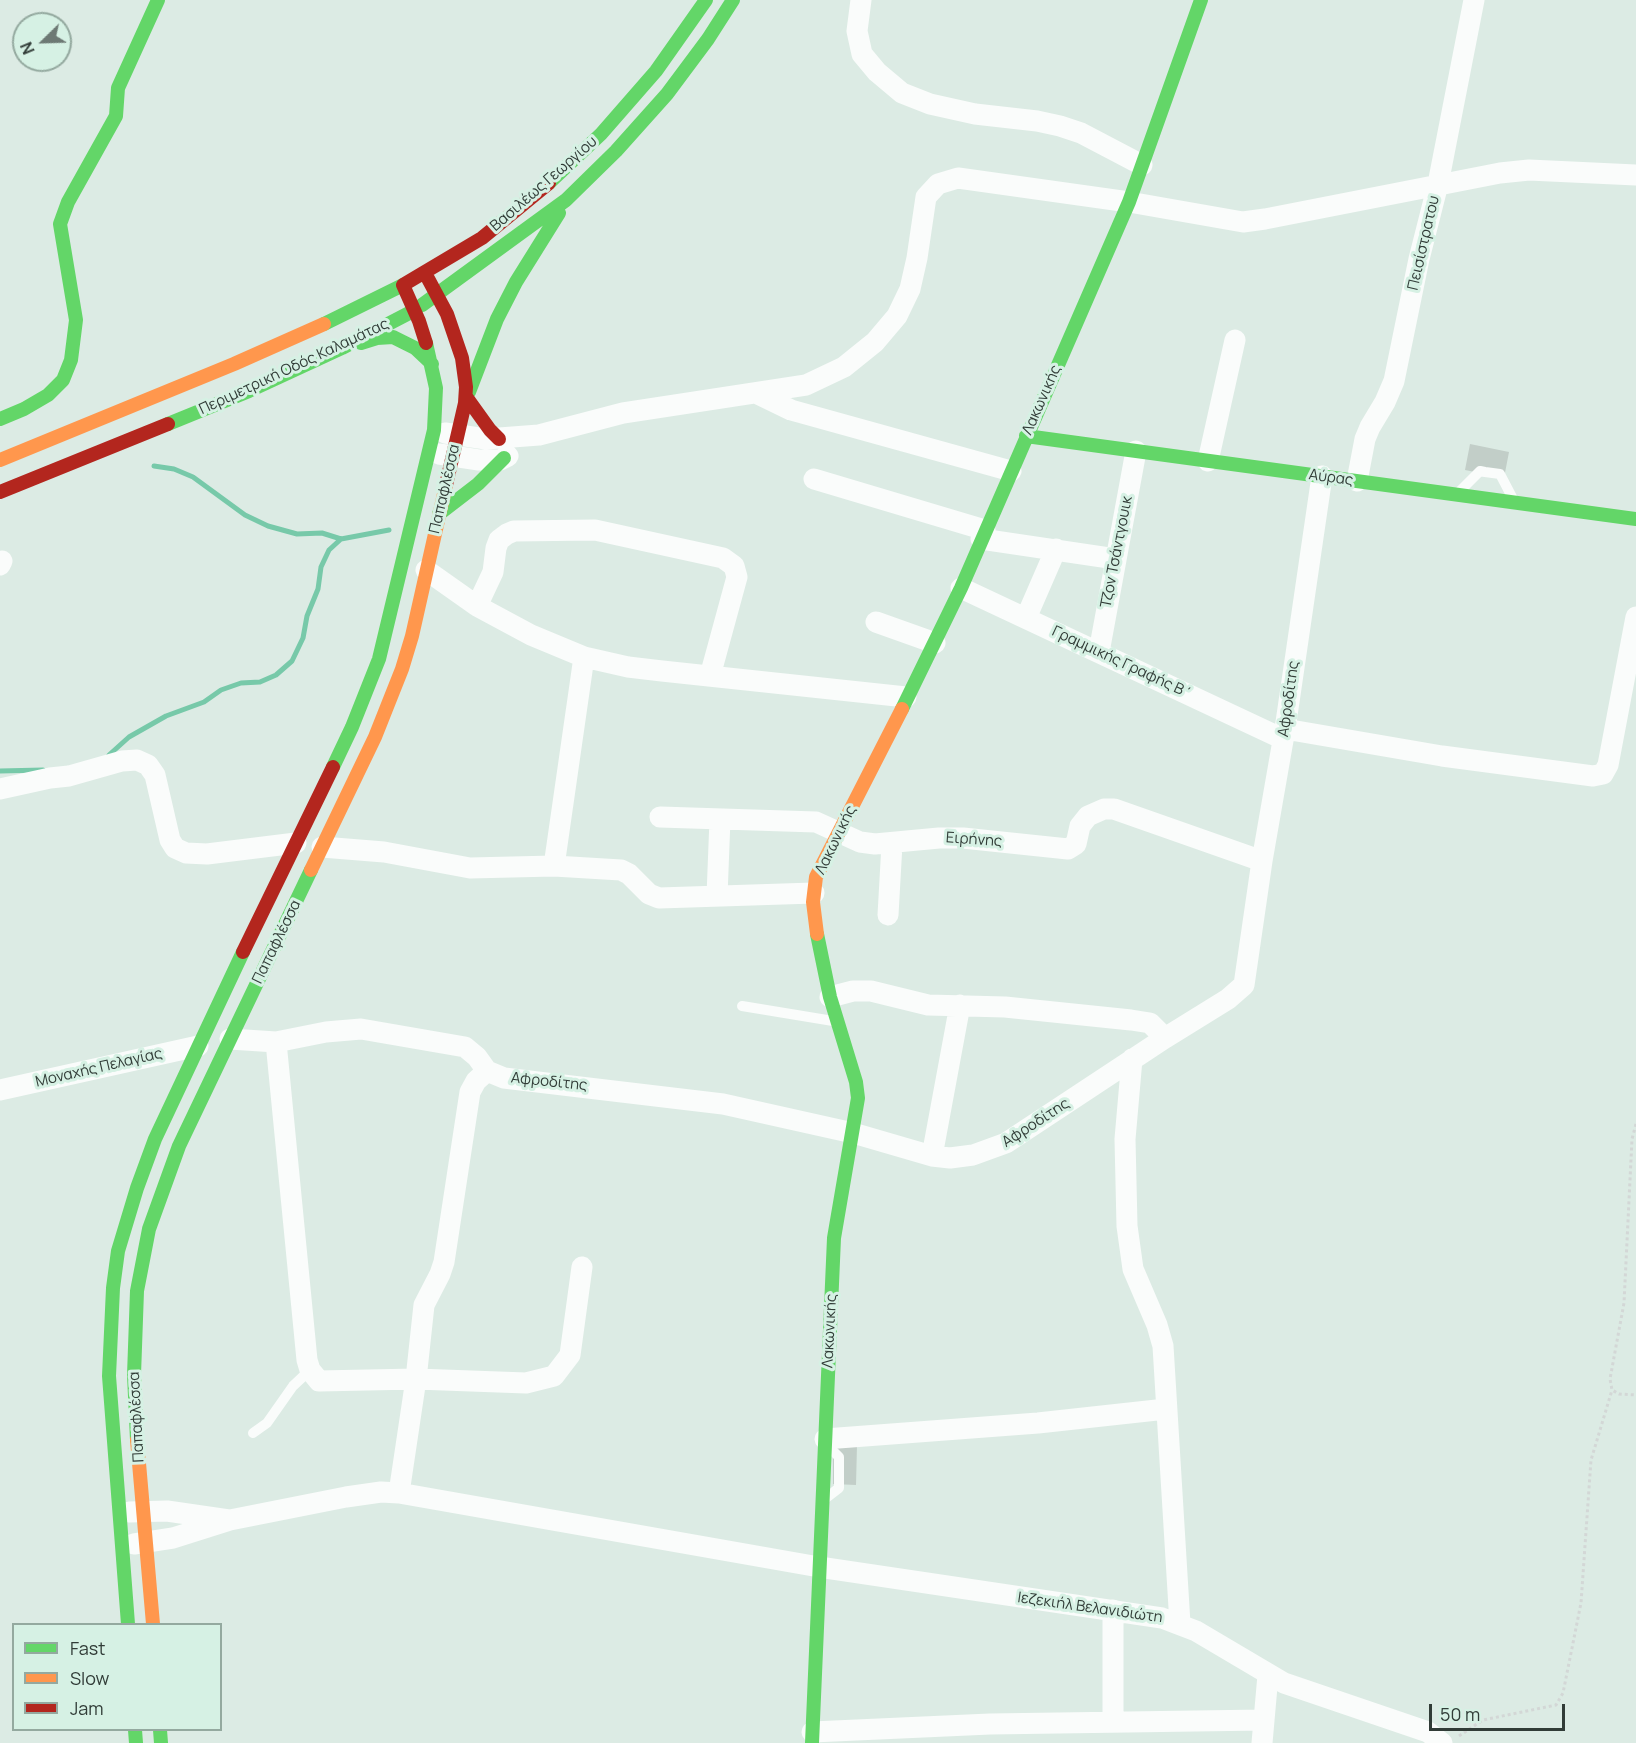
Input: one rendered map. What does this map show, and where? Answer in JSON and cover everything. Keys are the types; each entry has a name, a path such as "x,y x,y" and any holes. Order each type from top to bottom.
{"main road":[{"path":"0,419 48,395 63,380 71,360 76,320 60,224 68,202 116,116 118,88 158,0"},
{"name":"Βασιλέως Γεωργίου","path":"403,285 482,238 550,183 601,134 662,64 705,0"},
{"name":"Βασιλέως Γεωργίου","path":"566,200 616,151 667,94 708,39 733,0"},
{"name":"Λακωνικής","path":"807,1740 819,1567 834,1238 853,1133 858,1090 830,997 816,928 814,894 818,872 961,588 1129,202 1201,0"},
{"path":"439,514 477,484 502,448 466,401 497,319 516,282 566,200"},
{"name":"Περιμετρική Οδός Καλαμάτας","path":"0,492 249,391 342,348 415,310 438,295 566,200"},
{"name":"Παπαφλέσσα","path":"153,1623 138,1458 134,1375 137,1291 142,1258 149,1229 179,1146 375,737 402,669 412,636 466,401 462,358 438,295 425,273"},
{"name":"Παπαφλέσσα","path":"128,1623 109,1376 113,1288 118,1251 155,1139 352,727 379,659 434,430 436,388 432,363 415,310 403,285"},
{"name":"Περιμετρική Οδός Καλαμάτας","path":"0,460 234,364 341,317 403,285"},
{"path":"342,348 377,338 393,337 415,348 432,363"},
{"name":"Αύρας","path":"1026,436 1636,519"}],"street":[{"path":"861,0 857,31 862,54 877,72 902,93 930,104 975,114 1060,126 1081,133 1142,165"},
{"name":"Πεισίστρατου","path":"1357,481 1367,433 1394,381 1419,259 1438,184 1474,0"},
{"path":"429,452 479,460 502,448 539,435 622,413 806,385 844,367 883,333 897,316 910,289 926,197 938,184 958,178 1129,202 1243,222 1500,173 1529,170 1636,175"},
{"path":"1208,461 1235,340"},
{"path":"756,393 791,410 1011,471"},
{"path":"434,430 502,448"},
{"name":"Τζον Τσάντγουικ","path":"1099,652 1136,451"},
{"name":"Αφροδίτης","path":"487,1071 504,1078 524,1081 582,1085 723,1104 853,1133 933,1156 951,1158 973,1155 1006,1143 1132,1059 1228,999 1244,984 1322,476"},
{"path":"814,479 983,534 1116,559"},
{"path":"477,606 493,572 499,540 514,531 596,530 723,558 734,566 736,577 710,676"},
{"path":"1026,618 1056,549"},
{"path":"426,570 477,606 531,635 584,657 628,667 906,697"},
{"name":"Γραμμικής Γραφής Β΄","path":"961,588 1284,734 1593,776 1603,774 1608,765 1636,616"},
{"path":"876,622 935,643"},
{"path":"554,866 584,657"},
{"path":"0,789 69,776 122,761 137,760 148,765 155,775 170,840 175,848 186,853 207,854 296,843"},
{"name":"Ειρήνης","path":"660,817 812,821 865,843 892,844 939,838 970,838 1071,848 1076,844 1080,826 1084,820 1104,809 1114,809 1262,861"},
{"path":"717,896 720,819"},
{"path":"888,915 892,844"},
{"path":"322,847 384,852 470,868 554,866 624,871 656,898 814,894"},
{"path":"830,997 854,991 872,991 928,1005 1031,1010 1142,1021 1155,1027 1165,1038"},
{"path":"933,1156 960,1005"},
{"path":"231,1039 276,1042 326,1032 361,1029 465,1047 477,1057 487,1071 476,1081 470,1092 444,1262 424,1305 416,1379 399,1493"},
{"path":"276,1042 305,1344 310,1370 318,1380 323,1382 416,1379 526,1383 554,1376 570,1354 582,1267"},
{"name":"Μοναχής Πελαγίας","path":"0,1090 198,1046"},
{"path":"1132,1059 1125,1139 1128,1243 1133,1269 1162,1341 1180,1624"},
{"path":"825,1441 1038,1423 1166,1409"},
{"name":"Ιεζεκιήλ Βελανιδιώτη","path":"230,1520 346,1497 381,1492 399,1493 819,1567 1062,1605 1152,1616 1180,1624 1208,1637 1284,1683 1450,1740"},
{"path":"118,1513 144,1511 192,1513 230,1520"},
{"path":"122,1544 147,1543 199,1531 230,1520"},
{"path":"1113,1610 1113,1722"},
{"path":"1262,1743 1268,1675"},
{"path":"807,1740 990,1724 1264,1720"}],"lane":[{"path":"1456,495 1480,471 1500,474 1515,502"},
{"path":"742,1006 837,1022"},
{"path":"253,1433 267,1424 293,1386 310,1370"}],"path":[{"path":"1450,1740 1483,1720 1556,1705 1563,1694 1581,1603 1591,1460 1612,1390 1610,1380 1623,1303 1632,1139 1636,1124"},
{"path":"1612,1390 1619,1394 1636,1395"}],"building":[{"path":"1470,444 1509,452 1504,478 1465,470"},
{"path":"833,1444 857,1445 856,1485 833,1484"}],"waterway":[{"path":"154,466 174,469 193,477 245,515 268,526 297,534 322,533 341,539 389,530"},
{"path":"109,755 129,737 166,716 204,702 221,690 241,683 260,682 276,675 292,661 303,638 307,616 318,589 321,567 329,550 341,539"},
{"path":"0,771 43,770"}],"traffic: fast":[{"path":"0,419 48,395 63,380 71,360 76,320 60,224 68,202 116,116 118,88 158,0"},
{"path":"549,183 601,134 656,71 706,0"},
{"path":"422,305 566,200 616,151 667,94 708,39 733,0"},
{"path":"902,709 961,588 1129,202 1201,0"},
{"path":"469,392 497,319 516,282 559,213"},
{"path":"324,324 403,285"},
{"path":"168,424 249,391 342,348 415,310"},
{"path":"361,343 377,338 393,337 415,348 432,364"},
{"path":"333,767 352,727 379,659 434,430 436,388 426,343"},
{"path":"1026,436 1636,519"},
{"path":"439,514 478,484 504,458"},
{"path":"137,1440 134,1375 137,1291 149,1229 179,1146 311,870"},
{"path":"812,1743 834,1238 858,1098 856,1082 830,997 817,934"},
{"path":"128,1623 109,1376 113,1288 118,1251 155,1139 243,952"},
{"path":"135,1731 136,1743"},
{"path":"160,1731 161,1743"}],"traffic: slow":[{"path":"0,460 234,364 324,324"},
{"path":"311,870 375,737 402,669 412,636 446,485"},
{"path":"817,934 813,902 816,877 902,709"},
{"path":"137,1440 153,1623"}],"traffic: jam":[{"path":"426,343 403,285 482,238 549,183"},
{"path":"425,273 447,314 462,358 466,387 465,403 446,485"},
{"path":"467,398 499,439"},
{"path":"0,492 168,424"},
{"path":"243,952 333,767"}]}
